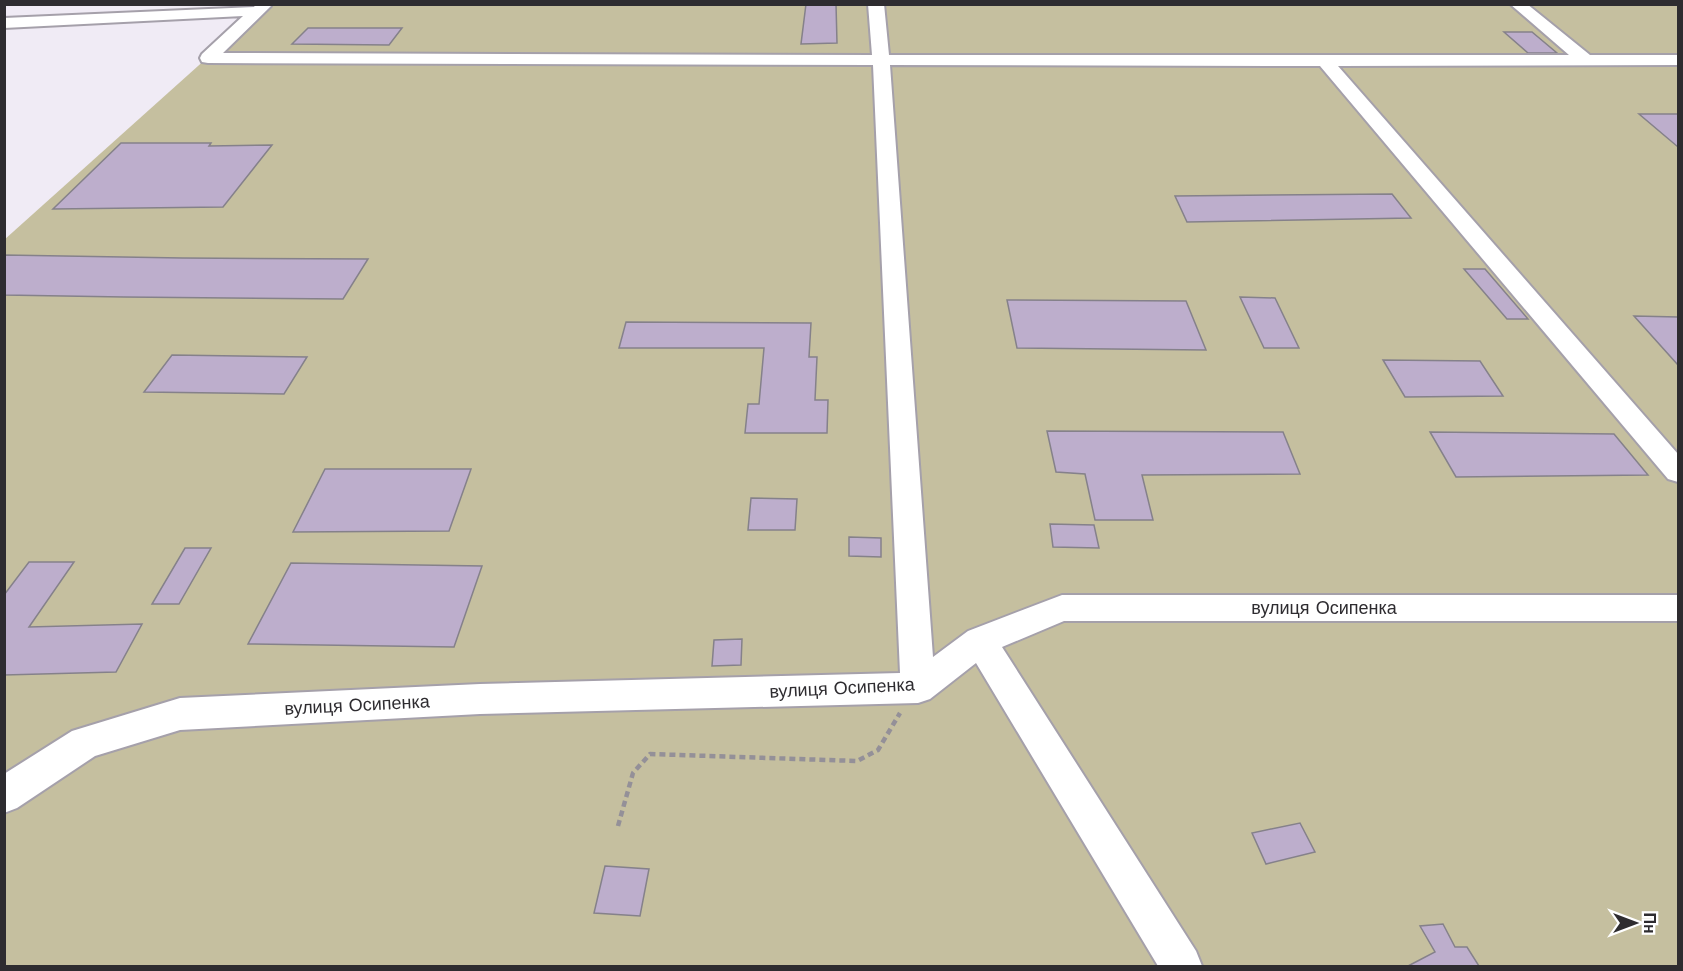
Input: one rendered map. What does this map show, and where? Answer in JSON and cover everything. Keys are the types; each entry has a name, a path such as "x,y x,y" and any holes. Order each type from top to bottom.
{"street":[{"path":"876,4 918,688"},
{"path":"1517,4 1584,59"},
{"path":"260,8 208,58 881,61 1678,60"},
{"path":"6,16 260,8"},
{"path":"1325,61 1678,472"},
{"name":"вулиця Осипенка","path":"4,795 85,742 180,714 480,699 918,688 980,641 1062,608 1678,608"},
{"path":"980,641 1180,966"}],"path":[{"path":"618,826 633,773 650,754 857,761 878,750 918,688"}],"shaded area":[{"path":"266,5 1678,5 1678,966 5,966 4,240"}],"building":[{"path":"806,4 836,4 837,43 801,44"},
{"path":"308,28 402,28 389,45 292,44"},
{"path":"1504,32 1532,32 1557,53 1528,53"},
{"path":"1639,114 1678,114 1678,147"},
{"path":"121,143 211,143 209,146 272,145 223,207 53,209"},
{"path":"1392,194 1411,218 1187,222 1175,196"},
{"path":"4,255 368,259 343,299 124,297 4,295"},
{"path":"1464,269 1485,269 1528,319 1507,319"},
{"path":"1240,297 1275,298 1299,348 1264,348"},
{"path":"1007,300 1186,301 1206,350 1017,348"},
{"path":"1634,316 1678,317 1678,365"},
{"path":"626,322 811,323 809,357 817,357 815,400 828,400 827,433 745,433 748,404 759,404 764,348 619,348"},
{"path":"172,355 307,357 284,394 144,392"},
{"path":"1383,360 1480,361 1503,396 1405,397"},
{"path":"1047,431 1283,432 1300,474 1142,475 1153,520 1095,520 1085,474 1056,472"},
{"path":"1430,432 1614,434 1648,475 1456,477"},
{"path":"325,469 471,469 449,531 293,532"},
{"path":"751,498 797,499 795,530 748,530"},
{"path":"1050,524 1094,525 1099,548 1053,547"},
{"path":"849,537 881,538 881,557 849,556"},
{"path":"185,548 211,548 179,604 152,604"},
{"path":"29,562 74,562 29,627 142,624 116,672 4,675 4,595"},
{"path":"291,563 482,566 454,647 248,644"},
{"path":"742,639 741,665 712,666 714,640"},
{"path":"1300,823 1315,852 1266,864 1252,833"},
{"path":"605,866 649,869 640,916 594,913"},
{"path":"1443,924 1455,947 1467,947 1479,966 1408,966 1435,952 1420,926"}]}
